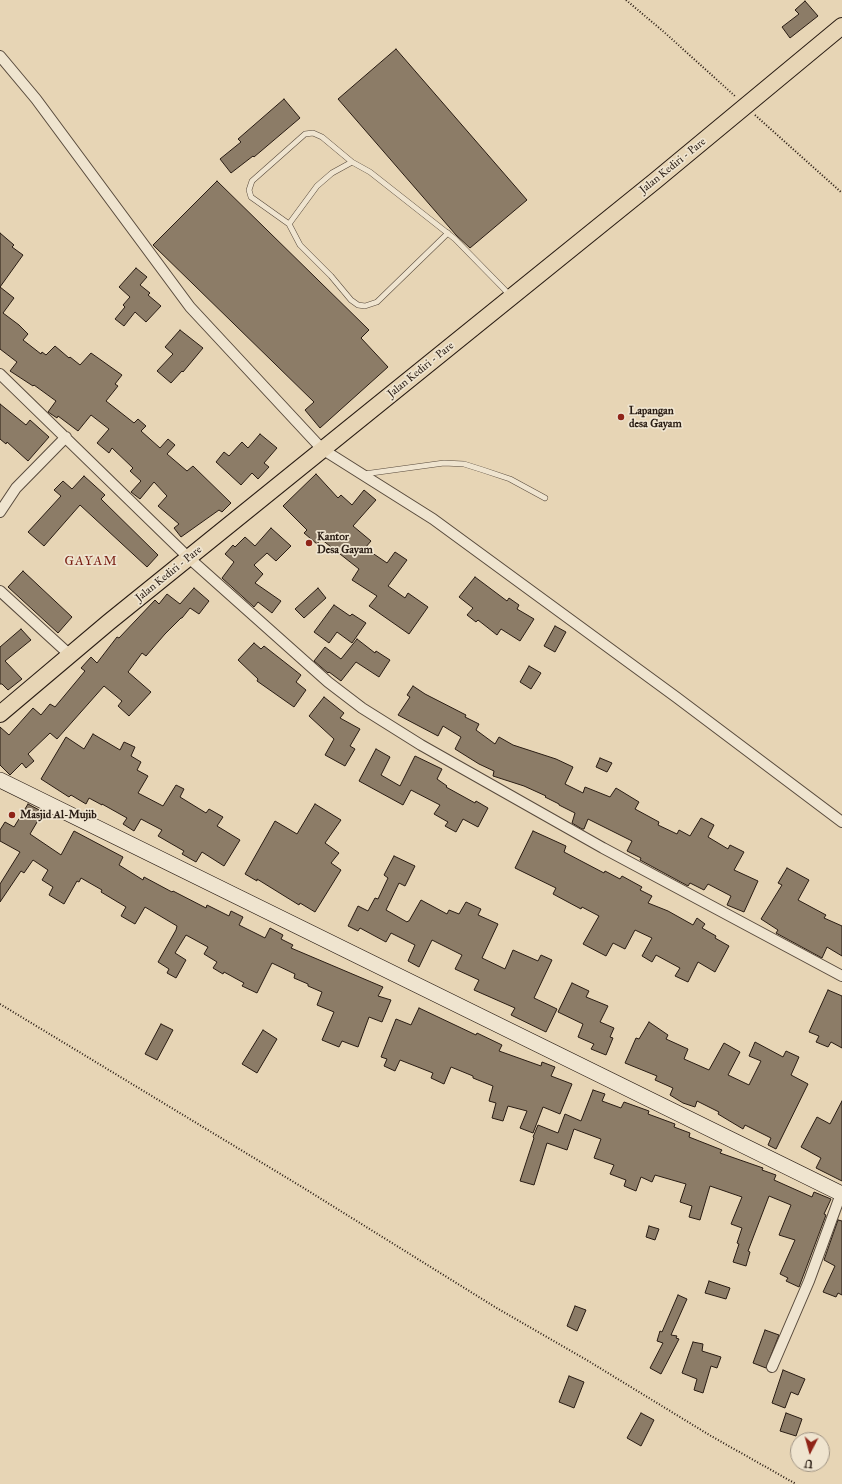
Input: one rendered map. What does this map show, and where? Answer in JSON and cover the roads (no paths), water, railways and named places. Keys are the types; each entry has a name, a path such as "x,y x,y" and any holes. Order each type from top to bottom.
{"main road":[{"name":"Jalan Kediri - Pare","path":"0,714 322,449 655,181 842,26"}],"street":[{"path":"0,56 36,99 190,308 322,449 433,519 670,692 842,822"},
{"path":"0,374 189,558 328,682 362,708 420,746 602,848 842,976"},
{"path":"0,512 16,488 66,437"},
{"path":"0,591 70,655"},
{"path":"0,780 842,1193 809,1281 772,1367"}],"lane":[{"path":"448,233 377,302 365,306 358,305 350,300 331,276 300,245 289,224 251,197 249,190 252,181 305,134 313,133 322,137 352,162 370,172 448,233 505,290 510,298"},
{"path":"289,224 317,186 332,173 352,162"},
{"path":"361,474 444,463 464,464 510,479 545,498"}],"place":[{"name":"Lapangan desa Gayam","path":"621,417"},
{"name":"Kantor Desa Gayam","path":"309,543"},
{"name":"Masjid Al-Mujib","path":"12,815"}],"district":[{"name":"GAYAM","path":"91,562"}]}
